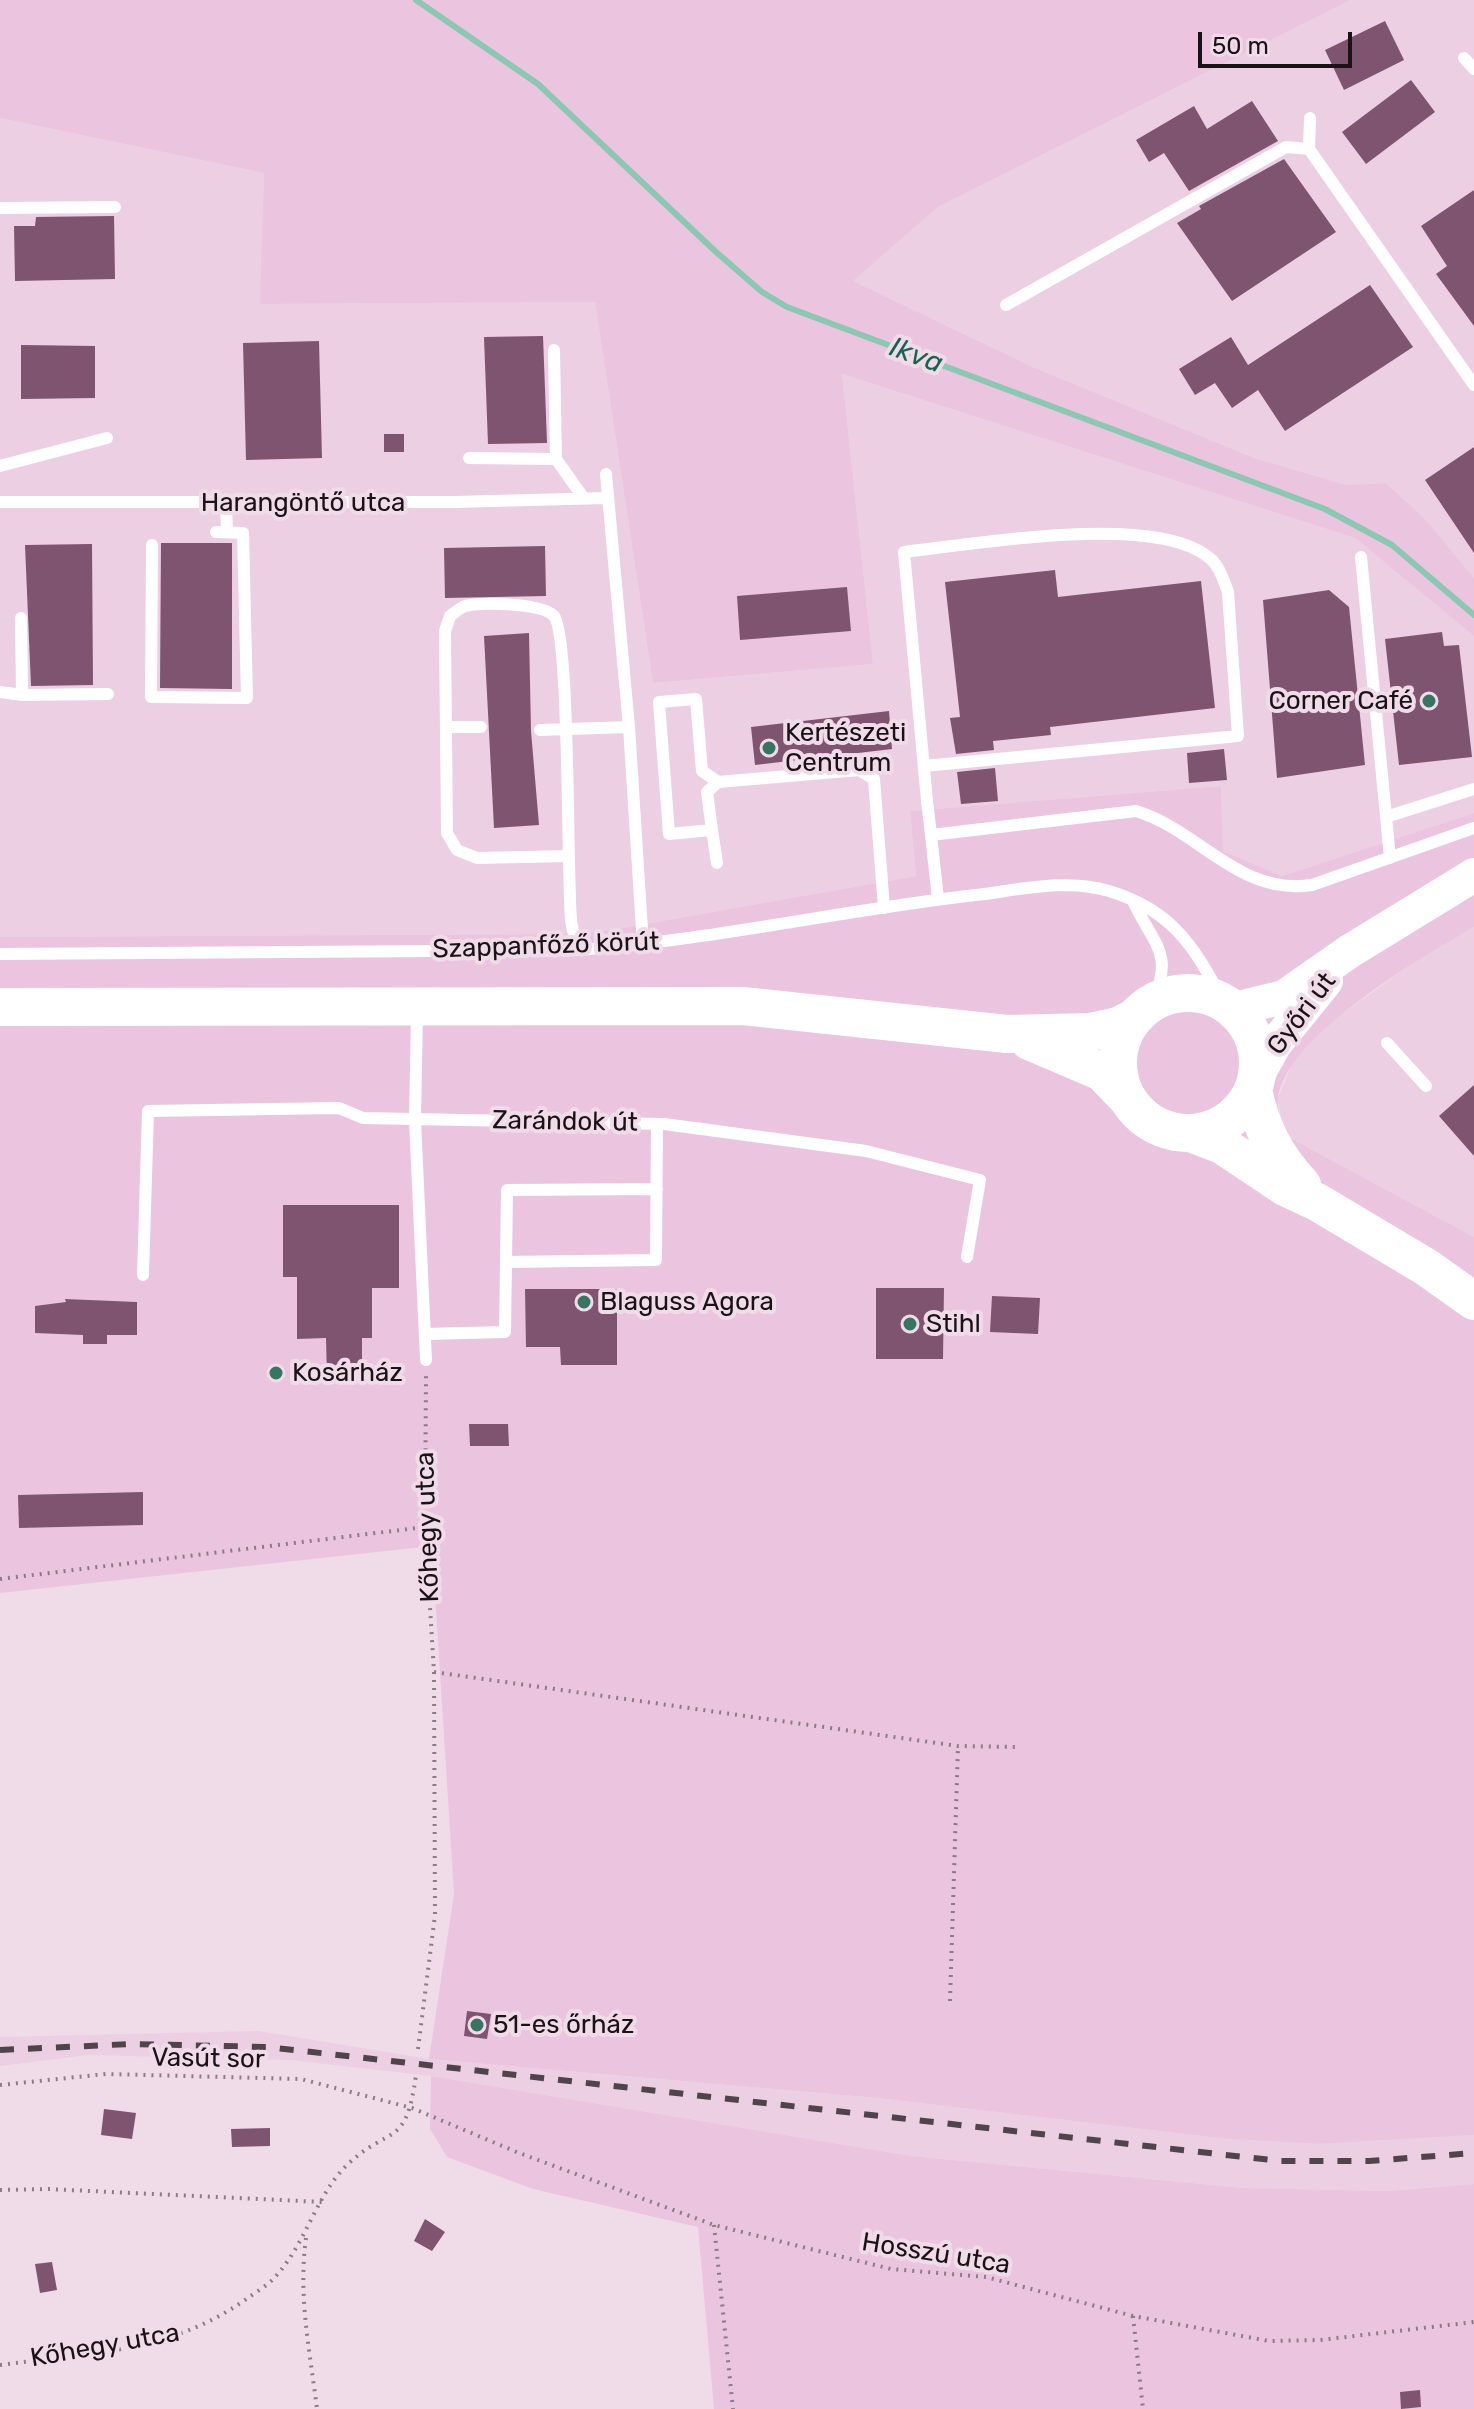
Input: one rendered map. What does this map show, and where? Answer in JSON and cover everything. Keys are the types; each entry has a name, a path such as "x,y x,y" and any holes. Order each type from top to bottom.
{"main road":[{"name":"Győri út","path":"1228,1005 1284,997 1350,951 1474,875"},
{"name":"Győri út","path":"1255,1084 1275,1044 1350,951"},
{"path":"0,1007 743,1006 1007,1034 1090,1032 1118,1026 1143,1010 1189,993 1228,1005 1252,1033 1258,1050 1255,1084 1260,1121 1272,1147 1317,1202"},
{"path":"1126,1097 1118,1064 1124,1033 1143,1010"},
{"path":"1007,1034 1062,1053 1102,1072 1151,1121 1173,1132 1193,1134 1222,1145 1285,1187 1317,1202 1426,1267 1474,1301"},
{"path":"1193,1134 1216,1128 1232,1118 1255,1084"}],"lane":[{"path":"1464,58 1474,69"},
{"path":"1310,118 1309,149 1474,385"},
{"path":"1006,305 1286,147 1309,149"},
{"path":"0,208 115,207"},
{"path":"554,350 556,459 583,497"},
{"path":"0,466 107,438"},
{"path":"469,458 556,459"},
{"path":"606,474 629,727 643,945"},
{"name":"Harangöntő utca","path":"0,502 226,503 606,498"},
{"path":"152,545 151,697 247,698 243,533 222,532 226,503"},
{"path":"924,766 1243,735 1228,592 1221,571 1208,556 1184,543 1158,537 1063,535 904,552 924,766 938,899"},
{"path":"1361,557 1390,858"},
{"path":"569,856 477,858 457,850 447,833 445,631 450,616 464,606 534,605 554,616 561,632 565,730 569,856 571,923 579,950"},
{"path":"21,618 22,695"},
{"path":"0,692 22,695 108,694"},
{"path":"712,830 669,834 659,702 696,699 702,771 718,782"},
{"path":"446,727 481,727"},
{"path":"540,730 629,727"},
{"path":"717,863 707,792 718,782 859,770 874,779 884,908"},
{"path":"1386,817 1474,789"},
{"path":"931,835 1136,811 1161,818 1228,867 1270,885 1290,888 1312,885 1474,828"},
{"name":"Szappanfőző körút","path":"0,954 579,950 643,945 938,899 1069,885 1109,891 1173,924 1198,954 1228,1005"},
{"path":"1133,901 1162,957 1164,975 1143,1010"},
{"path":"417,1005 415,1120 426,1360"},
{"path":"1387,1043 1426,1086"},
{"name":"Zarándok út","path":"143,1275 148,1111 339,1108 363,1118 657,1124 866,1151 980,1180 967,1257"},
{"path":"506,1262 656,1260 657,1124"},
{"path":"425,1334 505,1332 507,1190 657,1189"}],"path":[{"name":"Kőhegy utca","path":"418,2049 435,1915 434,1672 425,1527 426,1360"},
{"path":"0,1579 425,1527"},
{"path":"434,1672 958,1746 1020,1747"},
{"path":"950,2001 958,1746"},
{"name":"Vasút sor","path":"0,2085 106,2074 301,2079 412,2108"},
{"path":"412,2108 416,2075"},
{"name":"Kőhegy utca","path":"0,2365 174,2338 215,2321 273,2279 306,2236 322,2202 346,2166 400,2131 412,2108"},
{"name":"Hosszú utca","path":"412,2108 519,2153 714,2225 891,2269 986,2277 1133,2316 1269,2341 1320,2340 1474,2322"},
{"path":"0,2190 48,2189 322,2202"},
{"path":"714,2225 733,2409"},
{"path":"306,2236 302,2267 304,2316 317,2409"},
{"path":"1133,2316 1143,2409"}],"shaded area":[{"path":"0,0 1351,0 938,207 853,281 1035,368 1257,459 1347,485 1386,483 1425,519 1474,578 1474,636 1355,538 842,374 873,664 653,683 595,302 260,304 264,173 0,118"},
{"path":"1351,0 1474,0 1474,578 1425,519 1386,483 1347,485 1257,459 1035,368 853,281 938,207"},
{"path":"0,118 264,173 261,304 595,302 653,683 873,664 842,374 1355,538 1474,636 1474,813 1282,876 1223,851 1221,786 910,811 916,876 611,930 559,934 0,937"},
{"path":"1221,786 1223,851 1282,876 1474,813 1474,927 1423,957 1330,1024 1305,1049 1287,1074 1278,1103 1290,1138 1474,1237 1474,2135 1318,2144 1228,2139 877,2098 429,2059 454,1894 432,1546 0,1593 0,937 559,934 611,930 916,876 910,811"},
{"path":"1474,927 1474,1237 1290,1138 1281,1119 1278,1098 1292,1064 1325,1026 1426,954"},
{"path":"258,2031 429,2059 877,2098 1228,2139 1318,2144 1474,2135 1474,2184 1388,2191 1243,2188 911,2156 431,2076 291,2060 88,2055 0,2066 0,2037"},
{"path":"431,2076 911,2156 1243,2188 1388,2191 1474,2184 1474,2409 714,2409 698,2227 533,2189 447,2157 430,2129"}],"building":[{"path":"1385,21 1404,60 1344,90 1325,50"},
{"path":"1411,80 1435,112 1366,164 1342,132"},
{"path":"1252,101 1278,141 1189,191 1164,153 1149,162 1136,140 1194,106 1207,129"},
{"path":"1284,159 1336,232 1232,301 1177,223 1201,209 1199,206"},
{"path":"1474,190 1474,326 1436,274 1447,266 1421,226"},
{"path":"114,216 115,279 15,281 14,226 35,226 36,217"},
{"path":"1370,285 1413,347 1285,431 1258,390 1232,408 1215,383 1195,395 1179,369 1231,337 1248,365"},
{"path":"543,336 547,443 488,444 484,337"},
{"path":"319,341 322,458 246,460 243,343"},
{"path":"21,345 95,346 95,398 21,399"},
{"path":"384,434 404,434 404,452 384,452"},
{"path":"1474,447 1474,553 1425,480"},
{"path":"161,543 232,543 232,689 160,688"},
{"path":"92,544 93,685 31,686 25,545"},
{"path":"545,546 546,596 445,598 444,548"},
{"path":"1055,570 1058,597 1201,581 1215,708 1050,727 1051,735 993,741 994,750 956,754 950,718 960,717 945,582"},
{"path":"847,587 851,631 740,640 737,596"},
{"path":"1329,590 1349,607 1365,765 1277,778 1263,600"},
{"name":"Corner Café","path":"1442,632 1444,646 1459,645 1472,757 1399,765 1385,639"},
{"path":"529,633 531,731 539,825 494,828 484,636"},
{"path":"889,711 892,749 755,765 751,727"},
{"path":"1224,749 1227,780 1189,783 1187,753"},
{"path":"995,768 998,801 961,804 957,772"},
{"path":"1474,1085 1474,1156 1439,1116"},
{"path":"283,1205 399,1205 399,1288 372,1288 372,1338 362,1338 362,1378 327,1379 326,1338 297,1339 297,1277 283,1277"},
{"name":"Stihl","path":"876,1288 944,1288 943,1359 876,1359"},
{"path":"525,1289 622,1289 622,1313 617,1313 617,1365 561,1365 560,1347 526,1347"},
{"path":"992,1296 1040,1298 1038,1334 990,1332"},
{"path":"65,1299 137,1302 137,1335 107,1335 107,1344 83,1344 83,1335 35,1333 35,1306 66,1302"},
{"path":"469,1424 508,1424 509,1446 470,1446"},
{"path":"143,1492 143,1525 19,1528 18,1495"},
{"name":"51-es őrház","path":"467,2011 491,2014 487,2039 464,2036"},
{"path":"104,2109 136,2113 132,2139 101,2135"},
{"path":"270,2128 270,2146 232,2147 231,2129"},
{"path":"425,2219 445,2232 432,2251 414,2241"},
{"path":"52,2262 57,2290 40,2293 35,2264"},
{"path":"1420,2390 1421,2407 1401,2409 1400,2392"}],"waterway":[{"name":"Ikva","path":"416,0 538,84 715,251 762,292 787,307 1325,509 1392,545 1474,615"}],"railway":[{"path":"0,2050 131,2044 267,2047 1280,2161 1369,2161 1474,2153"}],"place":[{"name":"Corner Café","path":"1429,701"},
{"name":"Kertészeti Centrum","path":"769,748"},
{"name":"Blaguss Agora","path":"584,1302"},
{"name":"Stihl","path":"910,1324"},
{"name":"Kosárház","path":"276,1373"},
{"name":"51-es őrház","path":"477,2025"}]}
